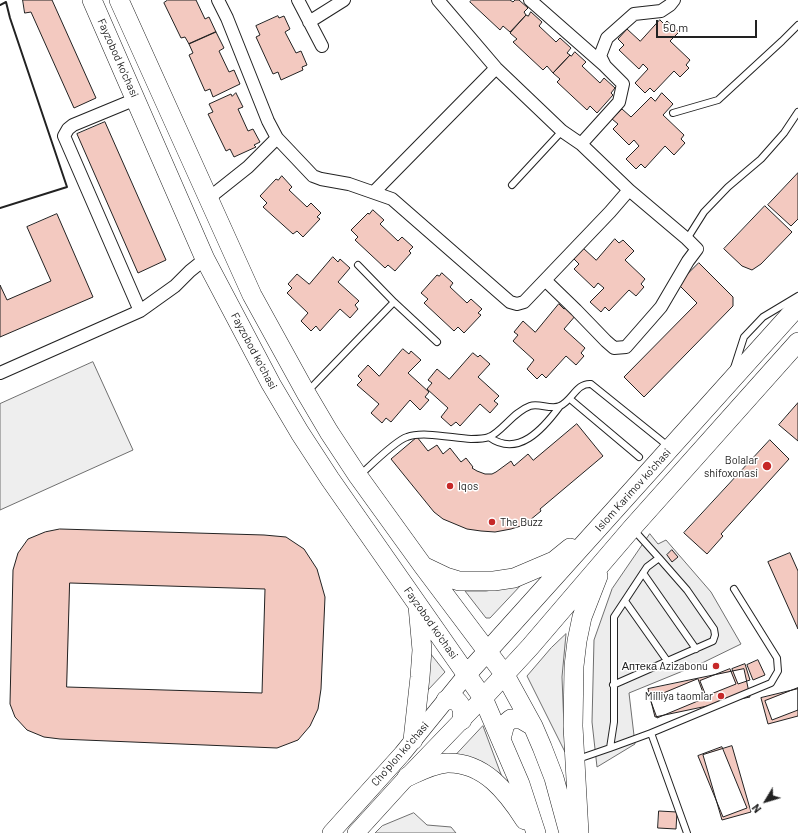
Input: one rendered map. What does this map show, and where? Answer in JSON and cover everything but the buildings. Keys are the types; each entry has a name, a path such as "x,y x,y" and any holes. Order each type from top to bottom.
{"main road":[{"name":"Fayzobod ko'chasi","path":"92,0 205,260 271,384 300,433 418,606 483,698 520,784 536,833"},
{"path":"119,0 252,295 306,393 329,432 358,476 505,675 542,747 554,778 569,833"},
{"name":"Islom Karimov ko'chasi","path":"467,674 798,306"},
{"path":"483,698 530,647 632,528 798,342"},
{"path":"423,566 446,577 459,581 494,581 514,578 554,561 605,520"},
{"path":"580,833 574,760 574,666 582,617 605,560"},
{"path":"413,740 422,650 418,606"},
{"path":"508,628 511,635 518,642 530,647"},
{"name":"Choʻplon koʻchasi","path":"331,833 413,740 467,674"},
{"name":"Choʻplon koʻchasi","path":"356,833 407,777 483,698"},
{"path":"446,700 456,700 460,704 463,711 462,720"},
{"path":"501,739 505,724 511,719 521,719 532,726"},
{"path":"407,777 426,767 446,763 466,764 488,776 500,787 515,804 532,833"}],"street":[{"path":"218,0 227,18 268,121 277,138 313,176 374,192 392,199 510,302 517,304 524,302 629,190"},
{"path":"298,0 322,46"},
{"path":"309,22 344,0"},
{"path":"438,0 496,68 562,131 581,144 629,190 687,238 697,249 688,261 661,307 626,347 614,348 606,342 546,280"},
{"path":"530,0 605,66 623,84 619,102 581,144"},
{"path":"605,66 600,56 607,38 634,14 661,11 670,5 674,0"},
{"path":"374,192 496,68"},
{"path":"136,99 73,125 68,129 64,136 140,311"},
{"path":"209,198 248,167 277,138"},
{"path":"0,373 140,311 175,286 190,271 205,260"}],"lane":[{"path":"673,113 718,100 798,25"},
{"path":"687,238 704,212 728,187 761,159 784,133 798,112"},
{"path":"512,185 562,131"},
{"path":"358,265 394,302 437,342"},
{"path":"729,382 744,337 763,317 798,296"},
{"path":"306,393 394,302"},
{"path":"489,437 496,442 512,445 524,441 537,433 560,406 570,399 580,387 585,384 591,384 670,448"},
{"path":"570,399 639,457"},
{"path":"358,476 405,437 418,434 476,439 489,437 515,414 531,405 552,407 560,406"},
{"path":"614,685 713,641 715,635 714,629 687,590 632,528"},
{"path":"610,748 614,722 614,617 647,567 659,558"},
{"path":"643,573 696,649"},
{"path":"574,760 651,733 771,683 778,672 777,658 734,589"},
{"path":"625,601 668,662"},
{"path":"651,733 687,833"}],"shaded area":[{"path":"93,362 133,450 0,510 0,404"},
{"path":"650,534 658,544 666,540 711,592 741,644 700,664 629,693 635,744 597,767 592,722 594,640 612,589"},
{"path":"522,584 490,618 486,618 465,591 486,591"},
{"path":"566,634 562,677 565,752 527,676 551,648"},
{"path":"430,653 445,672 428,690"},
{"path":"483,726 502,777 480,762 455,756"},
{"path":"414,813 427,825 451,827 456,833 375,833 382,826"}],"wall":[{"path":"0,5 6,2 10,18 67,187 0,208"}],"place":[{"name":"Bolalar shifoxonasi","path":"767,466"},
{"name":"Iqos","path":"450,486"},
{"name":"The Buzz","path":"492,522"},
{"name":"Аптека Azizabonu","path":"716,666"},
{"name":"Milliya taomlar","path":"721,696"}]}
